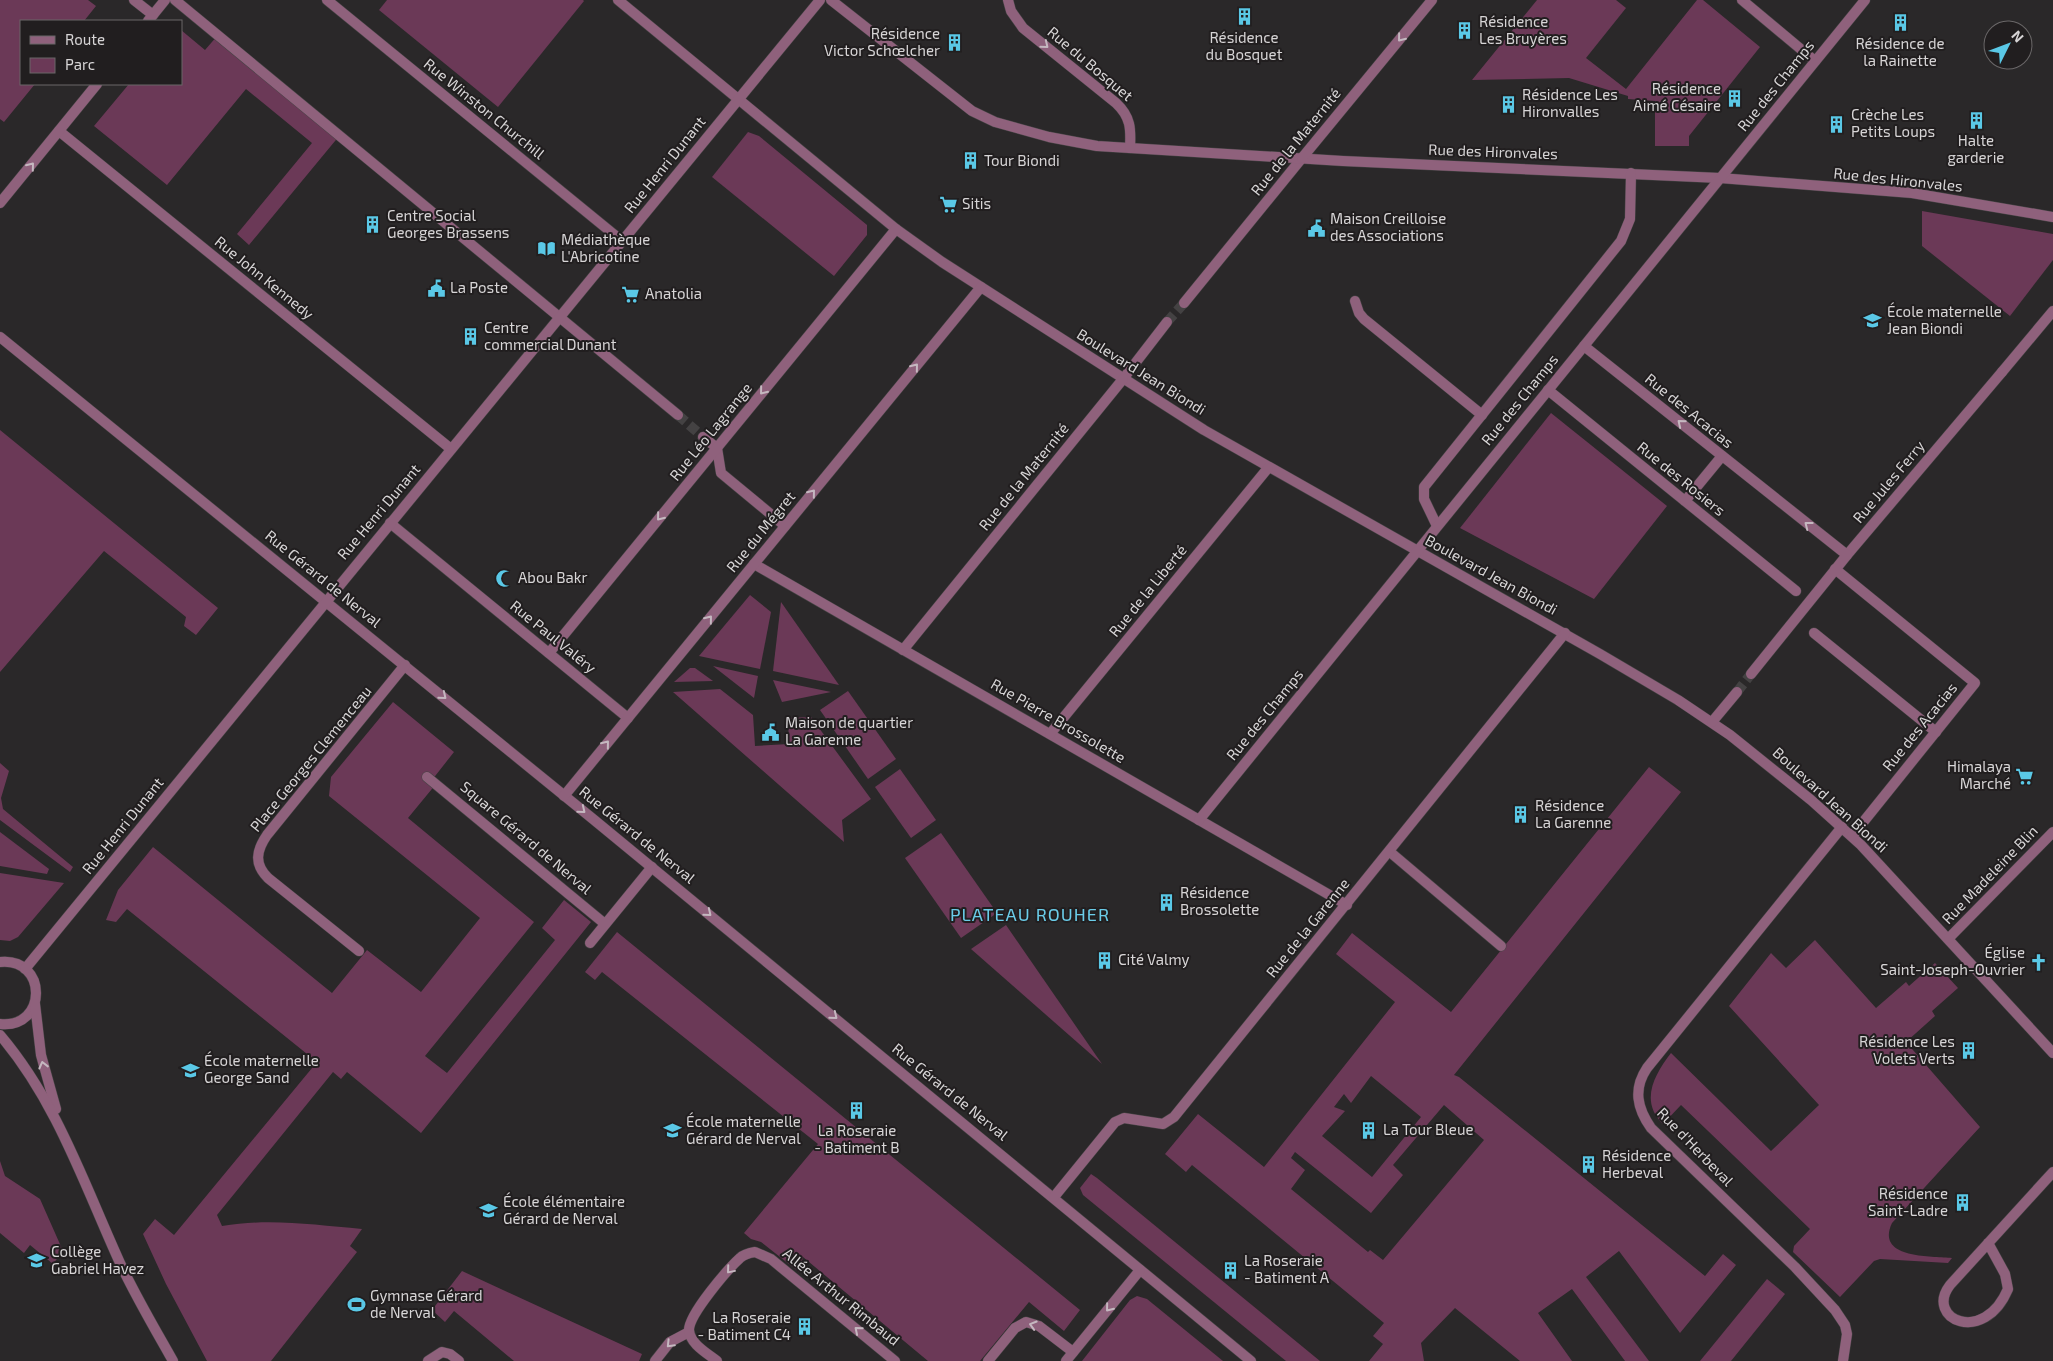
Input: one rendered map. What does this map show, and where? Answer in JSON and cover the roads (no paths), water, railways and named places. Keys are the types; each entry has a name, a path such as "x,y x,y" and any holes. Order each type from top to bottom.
{"street":[{"path":"134,0 150,18 165,0"},
{"path":"176,0 678,415"},
{"name":"Rue Winston Churchill","path":"327,0 622,241"},
{"name":"Boulevard Jean Biondi","path":"618,0 896,229 981,287 1123,379 1268,468 1565,634 1712,722 1745,745 1852,836 1949,938 2053,1053"},
{"name":"Rue Henri Dunant","path":"25,969 820,0"},
{"name":"Rue des Hironvales","path":"831,0 942,90 972,111 995,122 1072,142 1130,148 1302,158 1631,172 1720,178 1912,194 2053,217"},
{"name":"Rue du Bosquet","path":"1008,0 1011,11 1023,28 1121,108 1130,122 1130,148"},
{"name":"Rue de la Maternité","path":"1184,303 1432,0"},
{"path":"1742,0 1816,60"},
{"name":"Rue des Champs","path":"1199,820 1864,0"},
{"path":"0,203 96,85"},
{"name":"Rue John Kennedy","path":"59,131 451,449"},
{"path":"1437,526 1424,499 1424,487 1625,234 1630,219 1631,172"},
{"name":"Rue Léo Lagrange","path":"549,654 896,229"},
{"name":"Rue du Mégret","path":"564,796 981,287"},
{"path":"1355,301 1359,313 1364,319 1482,415"},
{"name":"Rue Jules Ferry","path":"1751,674 1835,569 2053,311"},
{"name":"Rue de la Maternité","path":"903,650 1167,322"},
{"name":"Rue Gérard de Nerval","path":"0,337 652,867 1251,1361"},
{"name":"Rue des Acacias","path":"1584,346 1847,555"},
{"name":"Rue des Rosiers","path":"1548,390 1796,591"},
{"path":"703,436 717,448 721,473 785,526"},
{"path":"1685,501 1722,456"},
{"name":"Rue de la Liberté","path":"1050,734 1268,468"},
{"name":"Rue Paul Valéry","path":"390,523 628,718"},
{"name":"Rue Pierre Brossolette","path":"754,564 1347,904"},
{"name":"Rue des Acacias","path":"1835,569 1975,683 1852,836"},
{"path":"1814,632 1936,732"},
{"name":"Rue de la Garenne","path":"1054,1197 1115,1122 1128,1118 1163,1124 1174,1116 1565,634"},
{"name":"Place Georges Clemenceau","path":"359,951 268,878 258,865 257,856 267,835 405,665"},
{"path":"1712,722 1737,692"},
{"name":"Square Gérard de Nerval","path":"427,777 605,924"},
{"name":"Rue d'Herbeval","path":"1842,827 1647,1068 1641,1077 1638,1091 1640,1110 1651,1128 1835,1310 1845,1325 1843,1361"},
{"name":"Rue Madeleine Blin","path":"1949,938 2053,832"},
{"path":"1390,852 1501,946"},
{"path":"590,943 652,867"},
{"path":"2,960 25,969 36,985 35,1004 40,1055 62,1129"},
{"path":"0,1024 11,1024 20,1021 35,1004"},
{"path":"0,1034 33,1078 62,1129 121,1265 173,1361"},
{"path":"1988,1243 2005,1274 2008,1290 1986,1318 1975,1323 1960,1322 1945,1309 1944,1296 1946,1290 1988,1243 2053,1172"},
{"name":"Allée Arthur Rimbaud","path":"689,1332 690,1324 699,1307 741,1257 754,1252 771,1258 895,1361"},
{"path":"1066,1361 1140,1270"},
{"path":"988,1361 1016,1328 1026,1322 1039,1326 1072,1352"},
{"path":"655,1361 676,1337 689,1332 699,1347 716,1361"},
{"path":"428,1361 436,1353 442,1352 450,1354 459,1361"}],"tunnel":[{"path":"1167,322 1184,303"},
{"path":"678,415 703,437"},
{"path":"1737,692 1751,674"}],"place":[{"name":"Résidence du Bosquet","path":"1244,17"},
{"name":"Résidence de la Rainette","path":"1900,23"},
{"name":"Résidence Les Bruyères","path":"1465,31"},
{"name":"Résidence Victor Schœlcher","path":"954,43"},
{"name":"Résidence Aimé Césaire","path":"1735,98"},
{"name":"Résidence Les Hironvalles","path":"1508,104"},
{"name":"Halte garderie","path":"1976,120"},
{"name":"Crèche Les Petits Loups","path":"1837,124"},
{"name":"Tour Biondi","path":"970,161"},
{"name":"Sitis","path":"948,204"},
{"name":"Centre Social Georges Brassens","path":"373,225"},
{"name":"Maison Creilloise des Associations","path":"1316,228"},
{"name":"Médiathèque L'Abricotine","path":"547,249"},
{"name":"La Poste","path":"436,288"},
{"name":"Anatolia","path":"631,294"},
{"name":"École maternelle Jean Biondi","path":"1873,321"},
{"name":"Centre commercial Dunant","path":"470,337"},
{"name":"Abou Bakr","path":"504,578"},
{"name":"Maison de quartier La Garenne","path":"771,732"},
{"name":"Himalaya Marché","path":"2025,776"},
{"name":"Résidence La Garenne","path":"1521,815"},
{"name":"Résidence Brossolette","path":"1166,902"},
{"name":"Cité Valmy","path":"1104,960"},
{"name":"Église Saint-Joseph-Ouvrier","path":"2039,962"},
{"name":"Résidence Les Volets Verts","path":"1969,1051"},
{"name":"École maternelle George Sand","path":"190,1070"},
{"name":"La Roseraie - Batiment B","path":"857,1110"},
{"name":"La Tour Bleue","path":"1369,1130"},
{"name":"École maternelle Gérard de Nerval","path":"672,1131"},
{"name":"Résidence Herbeval","path":"1588,1165"},
{"name":"Résidence Saint-Ladre","path":"1962,1203"},
{"name":"École élémentaire Gérard de Nerval","path":"489,1211"},
{"name":"Collège Gabriel Havez","path":"37,1261"},
{"name":"La Roseraie - Batiment A","path":"1230,1270"},
{"name":"Gymnase Gérard de Nerval","path":"356,1305"},
{"name":"La Roseraie - Batiment C4","path":"805,1327"}],"district":[{"name":"PLATEAU ROUHER","path":"1030,915"}]}
